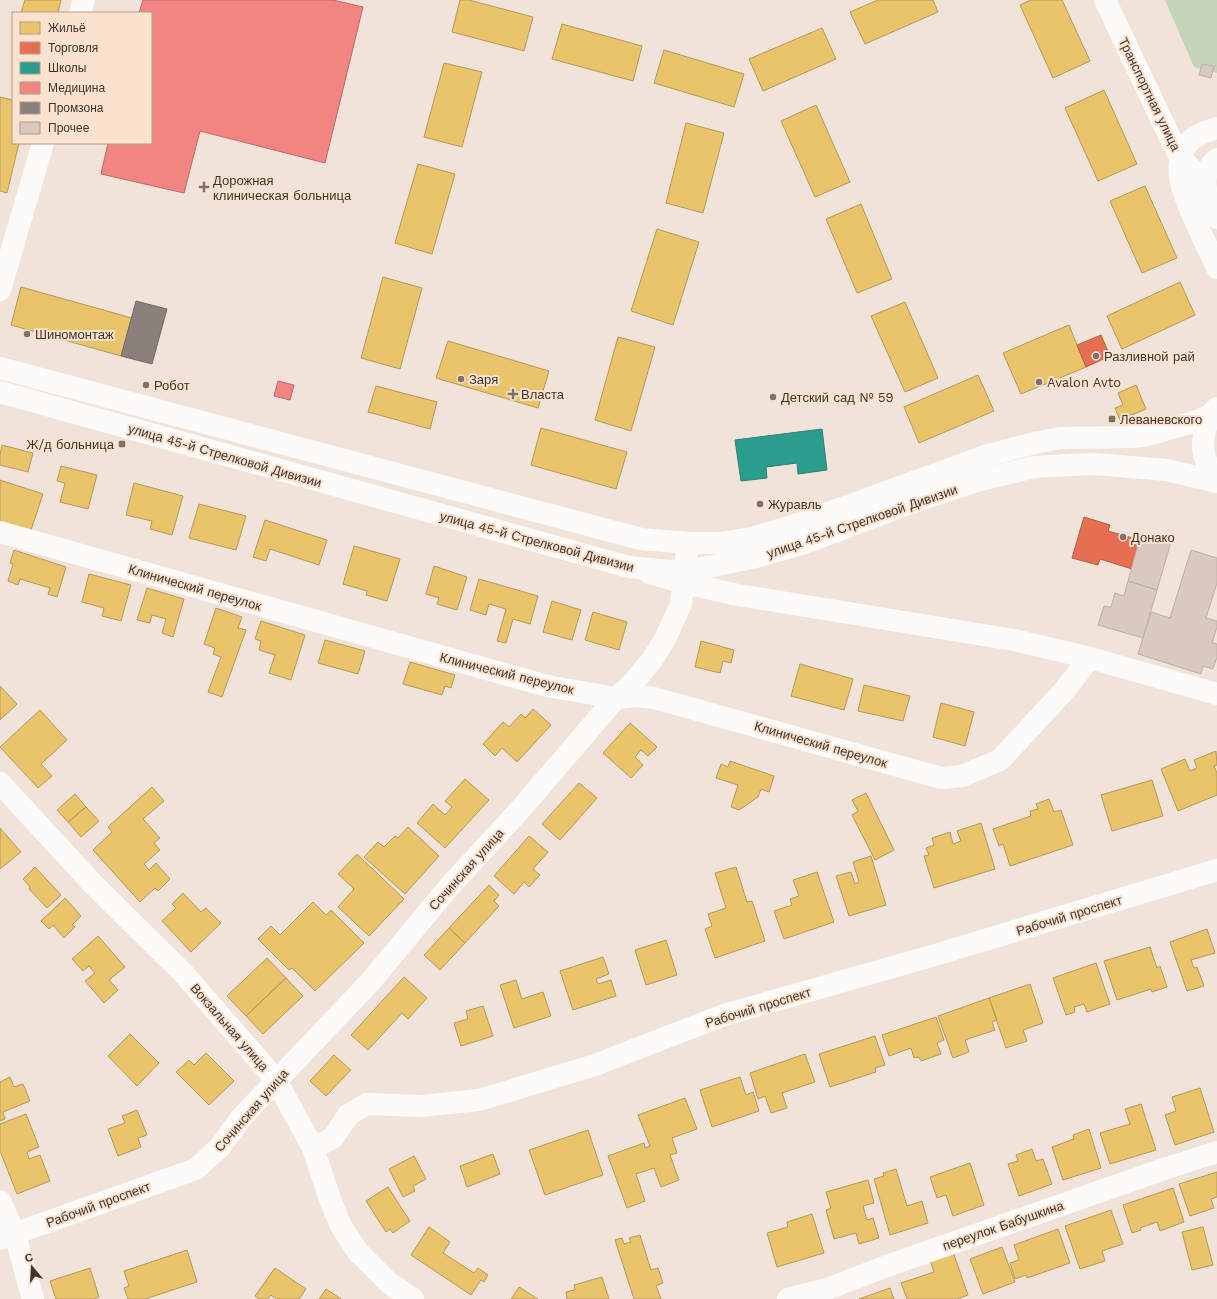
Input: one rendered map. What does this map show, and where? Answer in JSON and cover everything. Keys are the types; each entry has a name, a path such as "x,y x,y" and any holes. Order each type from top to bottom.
{"street":[{"path":"80,12 84,0"},
{"name":"Транспортная улица","path":"1105,0 1180,157 1204,182"},
{"path":"1217,128 1196,136 1183,150 1180,157 1180,177 1184,192 1217,268"},
{"path":"0,290 43,144"},
{"path":"1217,159 1209,168 1204,182 1217,218"},
{"name":"улица 45-й Стрелковой Дивизии","path":"0,368 641,539 688,543 720,543 752,538 798,524 985,456 1039,442 1060,438 1131,438 1144,436 1184,425 1213,411"},
{"name":"улица 45-й Стрелковой Дивизии","path":"0,392 629,567 671,571 685,577 703,568 756,557 805,543 908,504 980,480 1034,467 1090,464 1107,465 1167,470 1217,482"},
{"path":"1213,411 1203,432 1202,451 1208,468 1217,478"},
{"name":"Клинический переулок","path":"0,532 547,686 616,698 636,696 654,698 941,778 962,776 1000,760 1063,692 1090,658"},
{"name":"Сочинская улица","path":"196,1169 220,1147 241,1118 371,981 449,887 518,812 616,698 631,685 652,660 681,604 688,543"},
{"path":"685,577 738,595 1014,640 1090,658 1217,694"},
{"name":"Вокзальная улица","path":"0,783 93,884 184,974 276,1080 314,1148 331,1202 341,1226 358,1252 388,1283 413,1299"},
{"name":"Рабочий проспект","path":"314,1148 333,1138 348,1115 367,1104 421,1106 479,1100 595,1065 724,1015 935,955 1217,870"},
{"name":"переулок Бабушкина","path":"788,1299 827,1289 924,1253 1161,1170 1217,1152"},
{"name":"Рабочий проспект","path":"8,1237 196,1169"},
{"path":"0,1201 8,1237 33,1299"}],"green space":[{"path":"1165,0 1217,0 1217,73 1194,67"}],"building: Жильё":[{"path":"25,0 61,0 58,12 21,12"},
{"path":"460,0 469,0 533,17 524,51 452,32"},
{"path":"878,0 933,0 938,12 865,44 850,12"},
{"path":"1031,0 1062,0 1090,61 1053,78 1020,5"},
{"path":"562,24 642,46 633,81 552,59"},
{"path":"822,28 836,59 763,91 749,59"},
{"path":"664,50 744,74 734,107 654,83"},
{"path":"444,63 482,72 462,147 424,137"},
{"path":"1104,90 1137,164 1098,181 1065,108"},
{"path":"0,97 12,100 12,144 19,144 7,193 0,191"},
{"path":"816,105 850,182 815,197 781,121"},
{"path":"686,123 724,133 703,213 666,203"},
{"path":"418,164 455,174 432,254 395,243"},
{"path":"1145,186 1177,258 1142,273 1110,201"},
{"path":"861,204 892,279 857,293 826,219"},
{"path":"657,229 699,242 673,325 631,311"},
{"path":"383,277 422,288 400,369 361,358"},
{"path":"1180,282 1195,315 1122,349 1107,316"},
{"path":"21,287 132,318 121,356 11,325"},
{"path":"905,302 938,378 905,392 871,316"},
{"path":"1069,325 1086,367 1021,394 1003,353"},
{"path":"618,337 655,347 631,431 595,420"},
{"path":"448,341 549,371 538,408 436,378"},
{"path":"978,375 994,411 919,443 904,407"},
{"path":"1136,385 1146,409 1120,420 1115,408 1123,405 1118,393"},
{"path":"376,386 437,402 430,429 368,412"},
{"path":"541,428 627,452 616,489 531,465"},
{"path":"2,445 33,453 28,472 0,465"},
{"path":"61,466 97,475 88,509 60,502 65,483 57,481"},
{"path":"0,480 43,494 30,533 0,523"},
{"path":"134,483 183,496 172,535 150,529 152,521 126,515"},
{"path":"199,504 246,516 236,550 189,538"},
{"path":"265,520 327,540 319,565 270,549 266,561 253,557"},
{"path":"354,546 400,559 387,601 366,595 367,591 343,584"},
{"path":"14,550 66,567 57,597 48,594 50,588 20,579 18,585 8,581 13,564 10,563"},
{"path":"434,566 467,577 457,610 437,604 439,598 426,594"},
{"path":"89,574 131,585 121,621 102,616 104,608 82,602"},
{"path":"479,579 538,596 530,624 513,619 506,643 497,641 506,609 489,604 486,615 470,610"},
{"path":"147,588 184,599 173,637 162,633 166,619 152,615 150,623 137,620"},
{"path":"552,601 581,610 572,640 543,632"},
{"path":"216,608 242,617 238,628 246,630 222,697 208,692 221,657 213,654 215,648 204,644"},
{"path":"593,612 627,622 619,650 585,640"},
{"path":"261,621 305,635 291,680 269,673 275,655 259,650 261,641 255,639"},
{"path":"325,640 365,651 358,674 318,663"},
{"path":"701,641 734,650 731,663 723,661 720,673 695,667"},
{"path":"410,662 455,675 451,688 445,686 442,695 403,684"},
{"path":"800,664 853,679 844,710 791,696"},
{"path":"864,685 910,696 903,721 858,711"},
{"path":"0,686 17,704 0,720"},
{"path":"941,703 974,712 965,746 933,737"},
{"path":"533,709 551,725 517,762 502,748 495,756 483,744 503,722 509,727 521,714 525,718"},
{"path":"40,710 67,740 41,764 52,776 38,788 0,747"},
{"path":"630,723 657,747 648,756 641,750 635,757 643,765 631,778 603,753"},
{"path":"1216,751 1217,765 1214,766 1217,773 1217,795 1178,811 1161,769 1185,759 1190,771 1197,768 1194,760"},
{"path":"730,761 774,776 769,792 761,789 758,797 739,810 731,807 738,785 716,778 721,764 728,767"},
{"path":"465,779 489,800 445,848 417,823 433,804 445,815 452,807 445,801"},
{"path":"1152,780 1163,816 1112,831 1101,795"},
{"path":"579,783 597,798 560,840 542,824"},
{"path":"152,787 164,801 143,819 160,838 154,843 160,850 144,864 149,870 156,863 170,879 158,891 155,888 140,902 93,850 112,832 108,827"},
{"path":"866,793 894,850 875,860 852,815 858,811 852,800"},
{"path":"75,794 86,807 68,822 57,810"},
{"path":"1049,799 1054,812 1061,810 1073,845 1010,866 1003,844 999,846 993,829 1031,816 1030,811 1038,809 1036,804"},
{"path":"86,807 99,821 81,837 68,822"},
{"path":"981,823 995,869 934,888 924,856 929,855 926,848 934,845 932,838 950,832 953,844 961,841 957,831"},
{"path":"408,827 439,856 405,894 364,857 378,842 384,847 395,836 398,838"},
{"path":"0,828 21,852 0,869"},
{"path":"529,836 548,852 533,869 540,875 529,887 524,882 514,894 494,876"},
{"path":"357,854 404,899 369,936 338,907 354,889 338,874"},
{"path":"871,856 886,905 849,916 836,876 851,872 855,884 859,882 853,862"},
{"path":"35,867 61,895 47,908 29,889 30,887 23,879"},
{"path":"736,867 747,902 752,901 765,941 715,958 705,929 712,926 708,914 726,908 715,873"},
{"path":"817,872 834,922 784,939 774,911 792,905 790,899 799,896 793,880"},
{"path":"489,885 499,895 494,901 499,906 465,943 449,928"},
{"path":"183,893 201,912 206,908 221,923 191,952 162,921 176,908 172,904"},
{"path":"65,898 81,916 72,925 75,927 64,938 53,925 49,929 41,921"},
{"path":"313,902 326,915 331,910 364,943 315,991 292,968 289,970 258,939 271,926 280,935"},
{"path":"449,928 465,943 440,970 424,955"},
{"path":"1207,929 1215,953 1191,960 1194,968 1197,967 1204,986 1187,991 1170,942"},
{"path":"98,936 125,967 109,980 118,990 104,1003 85,981 95,973 89,966 83,971 72,959"},
{"path":"666,940 677,975 646,985 635,950"},
{"path":"1150,947 1157,968 1160,966 1167,987 1152,992 1151,989 1117,1000 1104,961"},
{"path":"603,957 609,974 596,979 598,984 611,980 616,996 573,1010 560,971"},
{"path":"267,958 286,978 246,1016 227,996"},
{"path":"1096,963 1110,1004 1087,1012 1084,1004 1074,1007 1075,1012 1066,1015 1053,978"},
{"path":"404,977 427,998 408,1019 402,1013 368,1050 351,1035"},
{"path":"286,978 303,996 263,1034 246,1016"},
{"path":"516,980 522,999 543,992 551,1016 514,1028 500,985"},
{"path":"1030,984 1043,1023 1023,1030 1027,1041 1006,1048 989,998"},
{"path":"989,998 997,1020 992,1022 995,1030 965,1040 969,1052 953,1058 938,1016"},
{"path":"483,1006 493,1036 461,1046 454,1023 468,1019 466,1011"},
{"path":"936,1017 944,1040 937,1043 941,1054 921,1061 919,1057 914,1058 911,1048 889,1056 882,1035"},
{"path":"130,1034 159,1063 137,1086 108,1056"},
{"path":"875,1036 885,1065 875,1068 876,1072 830,1087 819,1054"},
{"path":"206,1053 234,1081 209,1105 176,1072 189,1060 194,1065"},
{"path":"805,1054 815,1082 782,1093 787,1108 771,1113 765,1096 758,1099 750,1073"},
{"path":"334,1055 351,1070 326,1096 310,1081"},
{"path":"10,1077 14,1087 23,1084 30,1101 3,1112 5,1119 0,1121 0,1082"},
{"path":"740,1077 746,1095 753,1092 759,1111 712,1127 700,1090"},
{"path":"1200,1088 1214,1132 1175,1145 1165,1115 1176,1111 1172,1097"},
{"path":"685,1098 697,1129 672,1138 677,1153 670,1155 679,1180 661,1187 654,1168 636,1174 645,1201 627,1208 608,1156 644,1143 645,1148 650,1146 638,1115"},
{"path":"1141,1104 1156,1150 1110,1164 1100,1133 1130,1124 1125,1109"},
{"path":"137,1110 147,1135 138,1138 141,1147 118,1156 108,1129 125,1123 122,1116"},
{"path":"26,1114 39,1147 27,1152 29,1159 40,1155 50,1181 17,1194 0,1151 0,1124"},
{"path":"1089,1129 1101,1168 1063,1180 1052,1147 1074,1139 1073,1135"},
{"path":"588,1130 603,1175 545,1195 529,1150"},
{"path":"1032,1149 1036,1161 1043,1159 1052,1184 1019,1196 1008,1164 1018,1161 1016,1155"},
{"path":"493,1154 500,1174 467,1187 460,1166"},
{"path":"414,1156 426,1179 413,1186 415,1191 403,1197 389,1169"},
{"path":"970,1163 984,1205 953,1216 946,1195 937,1198 930,1177"},
{"path":"896,1169 907,1206 922,1201 928,1223 890,1235 874,1179 884,1176 883,1173"},
{"path":"1217,1172 1217,1197 1211,1199 1214,1208 1190,1216 1179,1184"},
{"path":"868,1180 874,1203 863,1206 867,1220 873,1218 879,1238 859,1244 856,1233 834,1239 826,1210 831,1208 826,1192"},
{"path":"388,1187 410,1221 393,1233 390,1229 386,1232 366,1201"},
{"path":"1173,1188 1184,1222 1160,1231 1157,1222 1140,1228 1141,1230 1132,1233 1123,1205"},
{"path":"1111,1210 1123,1244 1102,1251 1105,1261 1080,1269 1065,1226"},
{"path":"812,1214 824,1253 777,1267 767,1233 788,1227 787,1222"},
{"path":"429,1227 450,1242 443,1253 474,1273 478,1268 488,1275 484,1282 481,1280 471,1295 411,1255"},
{"path":"1203,1227 1213,1265 1192,1270 1182,1232"},
{"path":"1058,1229 1070,1263 1027,1278 1026,1275 1015,1279 1010,1263 1019,1260 1014,1245"},
{"path":"640,1235 651,1270 658,1268 663,1283 656,1286 661,1299 634,1299 615,1240 622,1238 624,1244 631,1242 629,1238"},
{"path":"1002,1247 1015,1282 983,1294 970,1259"},
{"path":"187,1250 197,1282 145,1299 128,1299 124,1288 129,1286 124,1271"},
{"path":"953,1252 968,1295 957,1299 907,1299 901,1283 934,1272 930,1260"},
{"path":"90,1268 99,1297 94,1299 56,1299 50,1281"},
{"path":"275,1268 306,1289 299,1299 276,1299 271,1295 268,1299 259,1299 255,1296"},
{"path":"602,1277 609,1299 567,1299 566,1292 575,1290 574,1285"},
{"path":"519,1287 538,1299 511,1299"},
{"path":"890,1288 894,1299 859,1299"},
{"path":"326,1289 341,1299 319,1299"}],"building: Торговля":[{"path":"1101,335 1110,356 1086,367 1077,345"},
{"path":"1084,517 1110,525 1108,531 1140,540 1132,569 1100,559 1098,565 1072,558"}],"building: Школы":[{"path":"822,429 827,470 798,474 797,463 766,467 767,478 741,481 735,440"}],"building: Медицина":[{"name":"Дорожная клиническая больница","path":"143,0 333,0 363,7 325,163 200,131 184,193 101,174 108,144 152,144 152,12 139,12"},
{"path":"278,381 294,385 290,400 274,396"}],"building: Промзона":[{"path":"136,301 167,309 152,364 121,356"}],"building: Прочее":[{"path":"1202,64 1214,66 1211,78 1199,75"},
{"path":"1141,534 1171,542 1157,590 1128,581"},
{"path":"1191,550 1217,558 1217,583 1206,618 1217,621 1217,627 1212,643 1217,644 1217,657 1213,669 1203,666 1201,674 1138,654 1151,612 1170,618"},
{"path":"1128,581 1157,590 1143,638 1098,625 1104,606 1111,607 1115,593 1124,596"}],"place":[{"name":"Дорожная клиническая больница","path":"204,187"},
{"name":"Шиномонтаж","path":"27,334"},
{"name":"Разливной рай","path":"1096,356"},
{"name":"Заря","path":"461,379"},
{"name":"Avalon Avto","path":"1039,382"},
{"name":"Робот","path":"146,385"},
{"name":"Власта","path":"513,394"},
{"name":"Детский сад № 59","path":"773,397"},
{"name":"Леваневского","path":"1112,419"},
{"name":"Ж/д больница","path":"122,444"},
{"name":"Журавль","path":"760,504"},
{"name":"Донако","path":"1123,537"}]}
